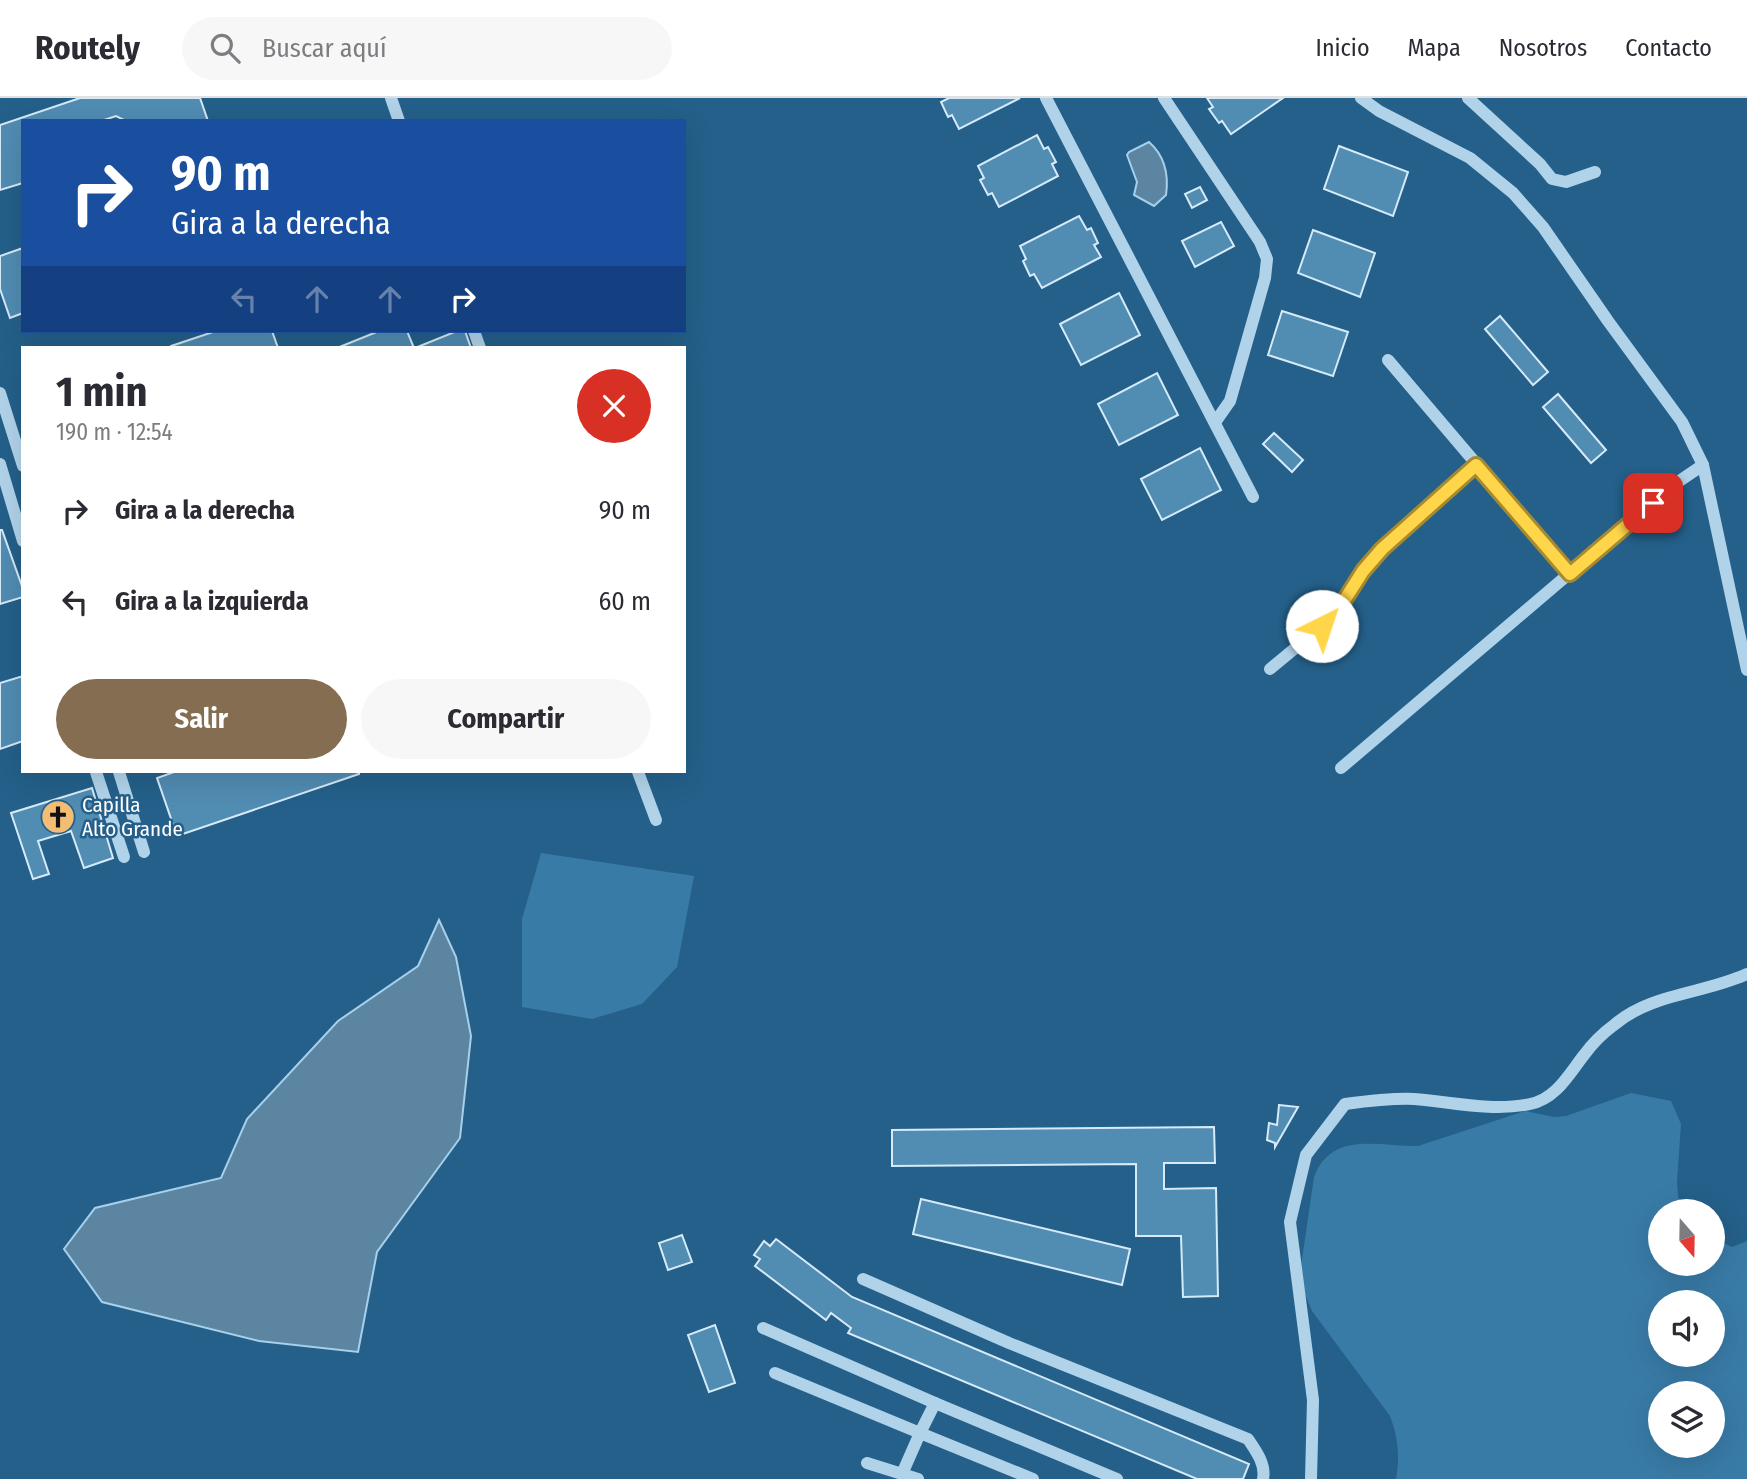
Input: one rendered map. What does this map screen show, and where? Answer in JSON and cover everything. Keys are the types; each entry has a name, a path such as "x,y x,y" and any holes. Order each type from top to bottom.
{"street":[{"path":"391,98 398,119"},
{"path":"1046,98 1216,421 1253,497"},
{"path":"1164,98 1260,242 1267,259 1265,278 1230,401 1216,421"},
{"path":"1361,98 1379,111 1470,158 1521,201 1543,227 1682,422 1703,465 1747,670"},
{"path":"1379,111 1384,98"},
{"path":"1468,98 1540,164 1552,179 1566,182 1595,172"},
{"path":"1388,360 1570,574"},
{"path":"0,393 21,460"},
{"path":"0,464 21,535"},
{"path":"1270,669 1322,626 1342,604 1363,571 1382,549 1476,465"},
{"path":"1341,768 1672,486 1703,465"},
{"path":"9,496 21,492"},
{"path":"96,773 124,857"},
{"path":"119,773 144,852"},
{"path":"638,773 656,820"},
{"path":"1311,1479 1313,1400 1290,1222 1306,1155 1345,1104 1410,1099 1501,1108 1534,1104 1552,1094 1569,1077 1598,1039 1629,1014 1648,1005 1747,974"},
{"path":"863,1279 1009,1343 1248,1439 1260,1457 1265,1474 1263,1479"},
{"path":"763,1328 1117,1479"},
{"path":"775,1373 1032,1479"},
{"path":"902,1474 935,1403"},
{"path":"867,1463 919,1479"}],"shaded area":[{"path":"1149,142 1162,159 1167,180 1166,195 1154,206 1134,195 1137,182 1127,155"},
{"path":"541,853 694,876 677,967 642,1004 592,1019 522,1007 522,919"},
{"path":"439,920 456,957 471,1036 460,1138 377,1252 358,1352 259,1341 102,1302 64,1249 95,1208 221,1178 247,1119 338,1021 418,966"},
{"path":"1631,1093 1671,1101 1681,1124 1677,1182 1679,1199 1648,1199 1648,1276 1726,1276 1726,1244 1732,1247 1747,1241 1747,1479 1396,1479 1398,1447 1390,1416 1312,1311 1299,1280 1314,1177 1322,1162 1332,1152 1345,1147 1358,1144 1418,1146 1525,1111 1554,1117 1566,1116"}],"building":[{"path":"80,98 200,98 207,119 122,119 116,116 107,119 21,119 21,184 0,190 0,125"},
{"path":"949,98 1020,98 959,129 952,115 948,117 941,102"},
{"path":"1207,98 1283,98 1231,134 1209,109 1213,107"},
{"path":"1037,135 1044,149 1048,147 1056,162 1052,164 1058,176 999,207 992,193 988,195 980,180 984,178 978,166"},
{"path":"1339,146 1408,172 1393,216 1324,189"},
{"path":"1200,187 1207,200 1192,208 1185,194"},
{"path":"1079,216 1087,230 1091,228 1098,243 1094,245 1101,257 1042,288 1034,274 1030,276 1020,246"},
{"path":"1221,222 1234,246 1195,267 1182,241"},
{"path":"1313,230 1375,253 1360,297 1298,273"},
{"path":"21,249 21,314 10,318 0,289 0,256"},
{"path":"1119,293 1140,335 1081,365 1060,324"},
{"path":"1282,311 1348,332 1333,376 1268,355"},
{"path":"1500,316 1548,372 1533,385 1485,329"},
{"path":"210,333 273,333 277,346 171,346"},
{"path":"374,333 408,333 413,346 342,346"},
{"path":"452,333 466,333 470,346 420,346"},
{"path":"1157,373 1178,415 1119,445 1098,404"},
{"path":"1558,394 1606,450 1591,463 1543,407"},
{"path":"1274,433 1303,460 1292,472 1263,444"},
{"path":"1200,448 1221,490 1162,520 1141,479"},
{"path":"2,530 21,583 21,598 0,604"},
{"path":"21,677 21,742 0,749 0,683"},
{"path":"171,773 359,773 177,836 157,778"},
{"name":"Capilla Alto Grande","path":"92,788 113,858 84,868 71,831 38,841 49,874 33,879 11,813"},
{"path":"1279,1105 1298,1107 1275,1147 1275,1143 1267,1140 1269,1123 1277,1125"},
{"path":"1214,1127 1215,1163 1164,1163 1164,1189 1216,1188 1218,1296 1183,1297 1181,1236 1136,1236 1136,1164 892,1166 892,1130"},
{"path":"921,1199 1130,1249 1122,1285 913,1234"},
{"path":"682,1235 692,1262 668,1270 659,1243"},
{"path":"776,1239 852,1297 1249,1464 1243,1479 1197,1479 848,1333 851,1328 831,1313 826,1320 755,1266 760,1259 754,1255 764,1241 770,1246"},
{"path":"715,1325 735,1383 709,1392 688,1335"}],"place":[{"name":"Capilla Alto Grande","path":"58,817"}],"route":[{"path":"1322,626 1342,604 1363,571 1382,549 1476,465 1570,574 1653,503"}]}
